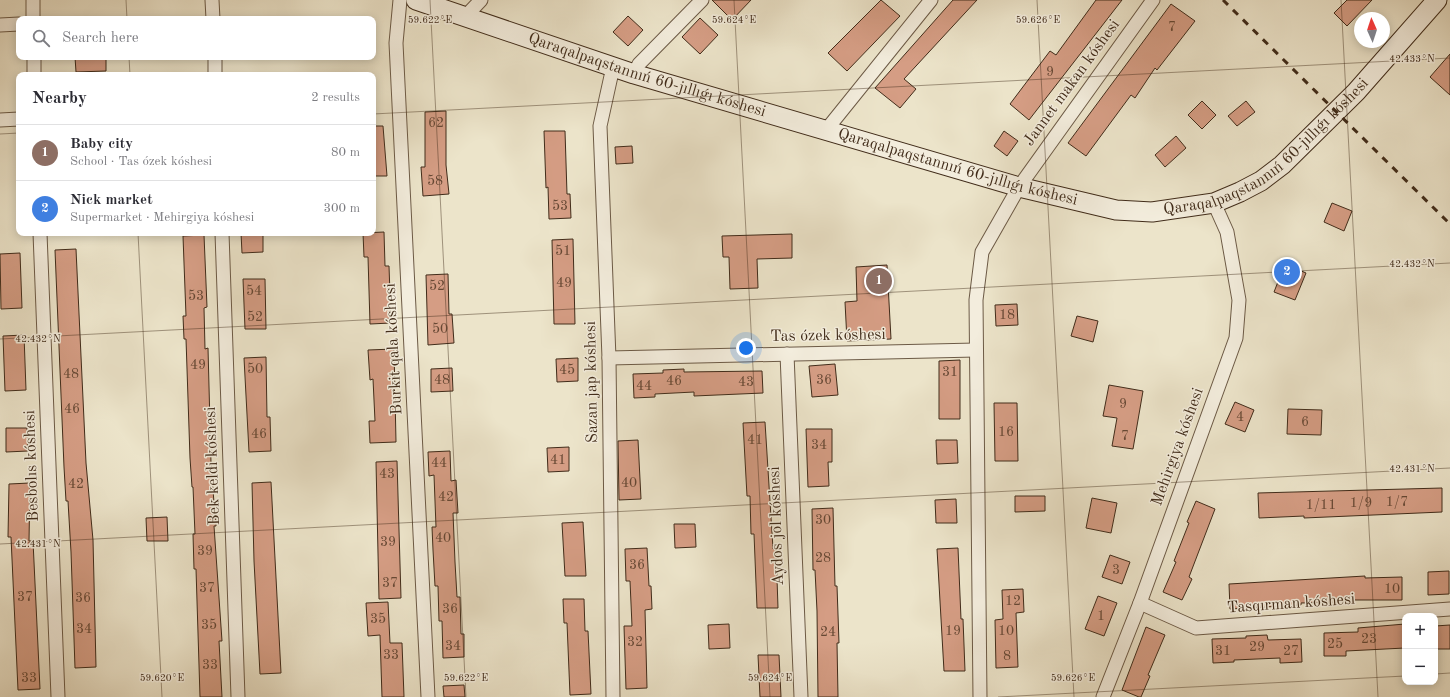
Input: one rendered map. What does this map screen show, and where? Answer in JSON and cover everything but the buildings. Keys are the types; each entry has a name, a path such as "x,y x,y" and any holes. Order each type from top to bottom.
{"street":[{"path":"33,0 33,16"},
{"path":"212,0 213,16"},
{"name":"Burkit qala kóshesi","path":"400,0 396,43 428,697"},
{"name":"Qaraqalpaqstannıń 60-jıllıǵı kóshesi","path":"416,0 634,74 1019,187 1116,210 1152,212 1214,203 1261,181 1282,165 1356,92 1437,0"},
{"path":"465,17 481,0"},
{"path":"634,74 639,64 702,0"},
{"path":"827,130 932,0"},
{"name":"Jannet makan kóshesi","path":"1019,187 1153,0"},
{"path":"0,25 16,24"},
{"path":"34,60 34,72"},
{"path":"214,60 215,72"},
{"name":"Sazan jap kóshesi","path":"613,67 600,126 609,358 613,697"},
{"path":"0,120 16,119"},
{"path":"980,697 976,300 982,252 1019,187"},
{"name":"Mehirgiya kóshesi","path":"1102,697 1140,603 1236,338 1239,300 1227,232 1214,203"},
{"name":"Besbolıs kóshesi","path":"40,236 58,697"},
{"name":"Bek keldi kóshesi","path":"222,236 238,697"},
{"name":"Tas ózek kóshesi","path":"609,358 976,350"},
{"name":"Aydos jol kóshesi","path":"788,354 801,697"},
{"name":"Tasqırman kóshesi","path":"1140,603 1196,628 1450,609"}],"railway":[{"path":"1223,0 1450,224"}],"place":[{"name":"Nick market","path":"1287,272"},
{"name":"Baby city","path":"879,281"}]}
